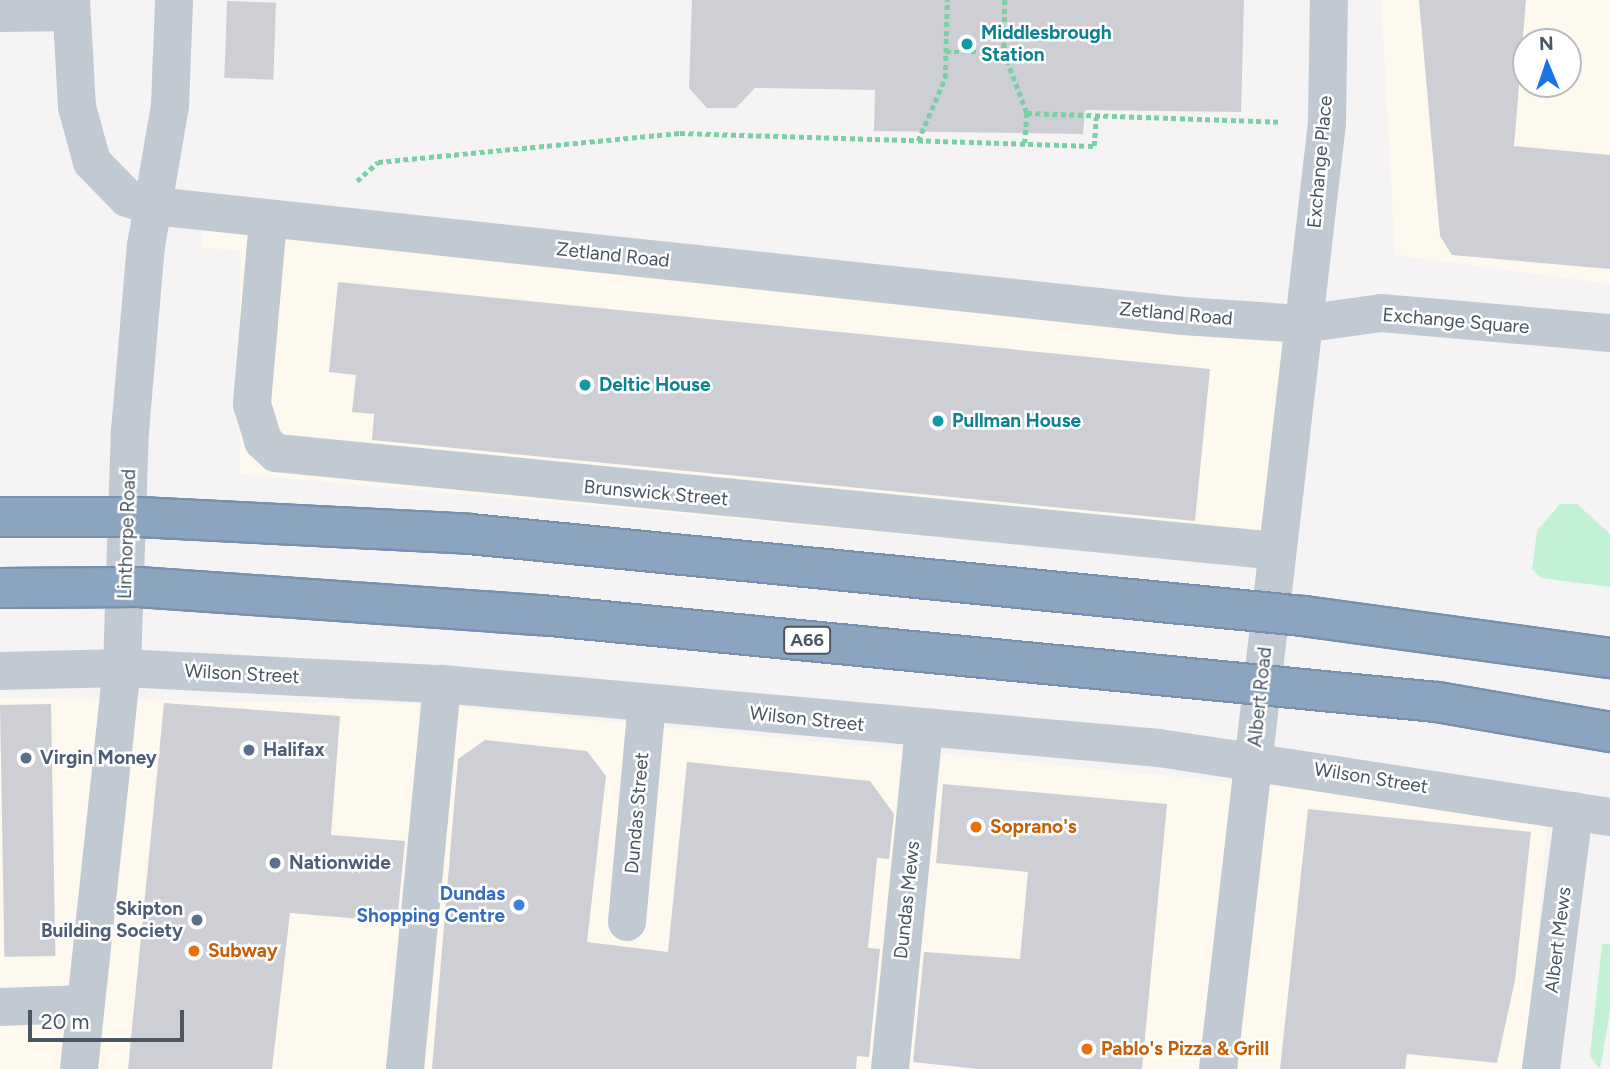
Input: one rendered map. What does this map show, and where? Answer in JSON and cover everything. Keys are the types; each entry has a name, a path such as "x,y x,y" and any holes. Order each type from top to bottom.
{"highway":[{"path":"0,517 139,517 470,534 1303,616 1610,658"},
{"name":"A66","path":"0,588 138,587 541,615 1437,702 1610,732"}],"street":[{"name":"Linthorpe Road","path":"79,1069 122,668 130,431 154,206 170,106 174,0"},
{"name":"Exchange Place","path":"1302,324 1327,122 1329,0"},
{"name":"Zetland Road","path":"71,6 77,107 92,162 127,198 154,206 306,225 1302,324"},
{"path":"0,13 71,6"},
{"name":"Brunswick Street","path":"268,220 252,404 263,441 276,453 1277,551"},
{"name":"Exchange Square","path":"1302,324 1381,313 1610,333"},
{"name":"Albert Road","path":"1217,1069 1302,324"},
{"name":"Wilson Street","path":"0,671 122,668 442,684 1253,760 1592,814"},
{"path":"405,1069 442,684"},
{"name":"Dundas Street","path":"627,922 647,704"},
{"name":"Dundas Mews","path":"890,1069 924,731"},
{"name":"Albert Mews","path":"1541,1069 1592,814"},
{"path":"0,1007 84,1004"}],"path":[{"path":"918,141 945,78 947,0"},
{"path":"1005,0 1004,52 1027,113 1025,143"},
{"path":"946,52 1004,52"},
{"path":"1027,113 1327,122"},
{"path":"306,225 378,162 680,133 1094,146 1097,117"}],"shaded area":[{"path":"1381,0 1610,0 1610,284 1395,255"},
{"path":"204,212 1302,324 1275,568 240,474 240,250 202,248"},
{"path":"0,698 432,704 1548,813 1527,1069 0,1069"}],"green space":[{"path":"1560,504 1577,504 1610,534 1610,587 1541,578 1532,569 1537,531"},
{"path":"1602,944 1610,944 1610,1012 1600,1069 1590,1056"}],"building":[{"name":"Middlesbrough Station","path":"692,0 1244,0 1241,112 1085,110 1083,134 874,131 875,90 755,88 736,108 707,108 689,88"},
{"path":"1419,0 1526,0 1524,28 1512,28 1512,98 1518,98 1514,146 1610,155 1610,269 1452,255 1440,236"},
{"path":"227,1 276,3 273,80 224,78"},
{"path":"338,282 1210,369 1195,521 372,440 374,414 352,412 356,375 329,372"},
{"path":"164,703 340,716 331,835 405,841 397,922 290,913 272,1069 128,1069"},
{"path":"51,704 55,956 4,957 0,705"},
{"name":"Dundas Shopping Centre","path":"485,740 587,751 606,776 587,942 668,952 687,762 870,781 894,814 889,859 877,858 868,948 880,949 869,1057 857,1056 856,1069 432,1069 458,759"},
{"path":"943,784 1167,804 1142,1069 978,1069 913,1062 924,952 1020,959 1028,872 936,863"},
{"path":"1308,809 1531,832 1515,980 1497,1063 1407,1054 1405,1069 1280,1069"}],"place":[{"name":"Middlesbrough Station","path":"967,44"},
{"name":"Deltic House","path":"585,385"},
{"name":"Pullman House","path":"938,421"},
{"name":"Halifax","path":"249,750"},
{"name":"Virgin Money","path":"26,758"},
{"name":"Soprano's","path":"976,827"},
{"name":"Nationwide","path":"275,863"},
{"name":"Dundas Shopping Centre","path":"519,905"},
{"name":"Skipton Building Society","path":"197,920"},
{"name":"Subway","path":"194,951"},
{"name":"Pablo's Pizza & Grill","path":"1087,1049"}]}
